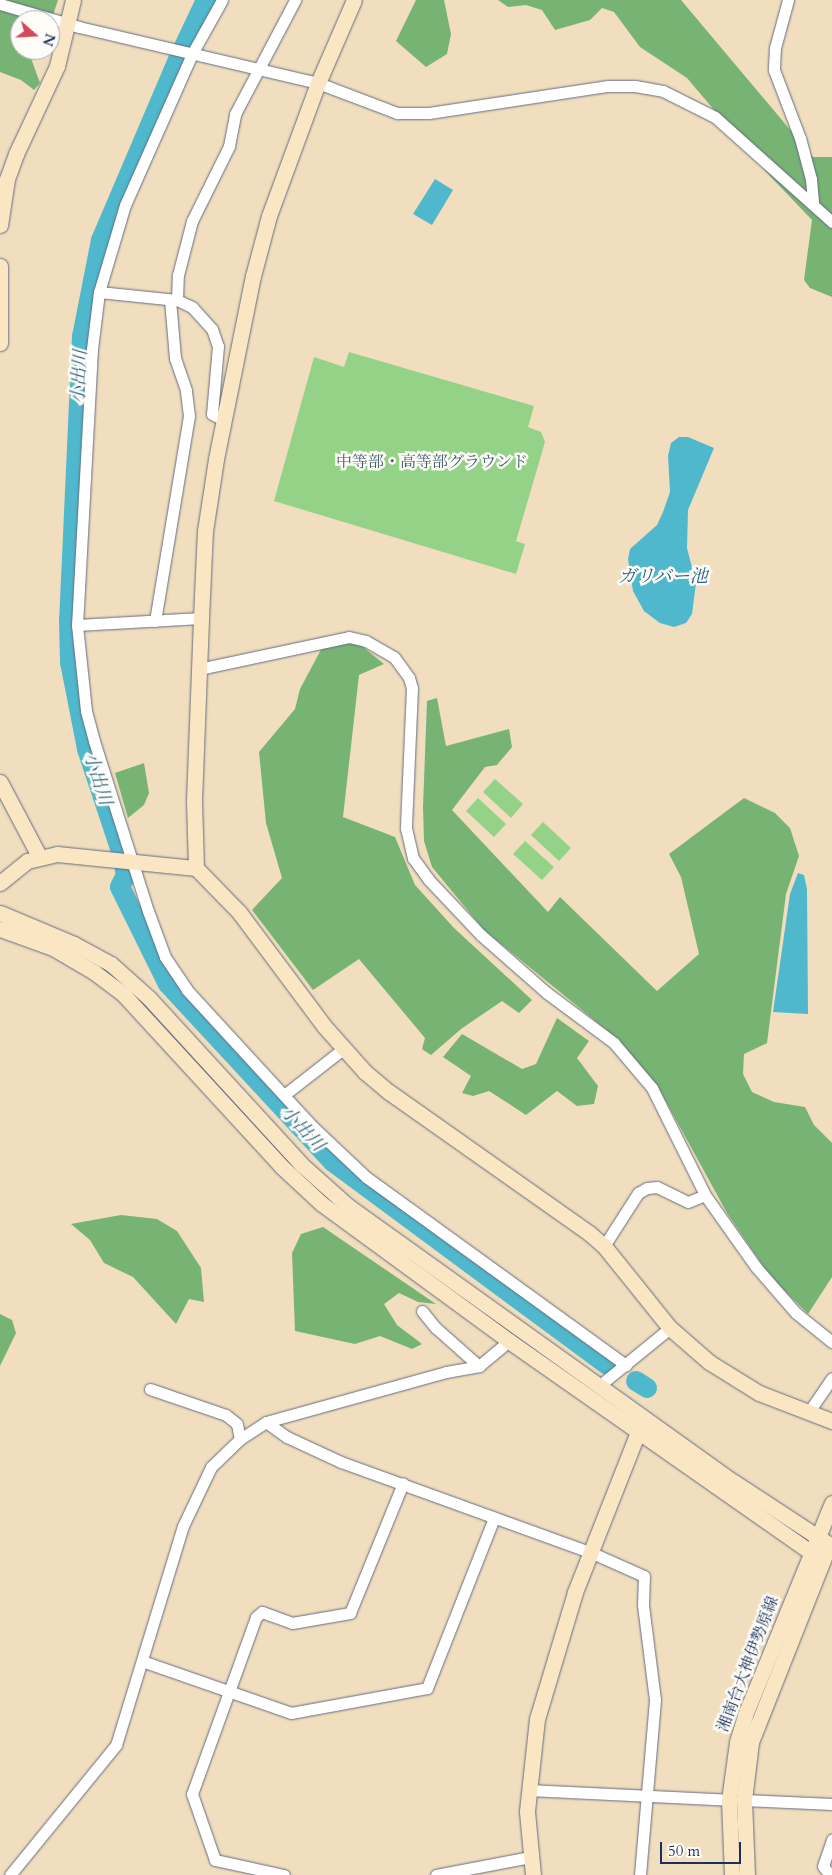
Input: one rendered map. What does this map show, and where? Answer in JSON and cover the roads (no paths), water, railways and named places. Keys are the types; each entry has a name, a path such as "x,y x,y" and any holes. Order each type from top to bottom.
{"street":[{"path":"0,225 7,179 16,154 46,93 68,24 73,0"},
{"path":"222,0 190,54 125,205 99,292 92,349 77,625 86,711 126,861 176,976 284,1095 366,1177 626,1365"},
{"path":"155,621 189,416 186,390 175,358 174,300 178,275 192,221 229,146 235,114 257,68 295,0"},
{"path":"196,868 194,801 205,531 224,420 253,276 269,216 318,83 354,0"},
{"path":"788,0 775,48 774,70 800,138 811,179 813,204"},
{"path":"0,4 68,24 318,83 377,107 413,114 608,86 635,86 663,91 715,117 832,222"},
{"path":"0,266 0,343"},
{"path":"99,292 174,300 192,307 212,329 218,346 212,414 224,420"},
{"path":"77,625 201,618"},
{"path":"199,669 349,637 366,641 394,657 409,678 412,688 406,828 413,858 428,879 481,935 547,993 614,1043 652,1088 705,1195 767,1280 796,1313 832,1342"},
{"path":"0,782 39,856"},
{"path":"1,881 39,856 68,854 196,868 239,912 343,1049 389,1092 604,1246 670,1328 734,1378 759,1393 832,1421"},
{"path":"0,913 74,944 111,964 150,998 302,1165 348,1206 600,1385 641,1423 817,1558"},
{"path":"0,929 52,948 94,972 123,994 282,1167 322,1204 509,1341 826,1541"},
{"path":"284,1095 343,1049"},
{"path":"604,1246 638,1194 647,1188 657,1187 688,1202 705,1195"},
{"path":"422,1311 436,1328 479,1366"},
{"path":"600,1385 670,1328"},
{"path":"10,1875 116,1745 183,1526 211,1467 240,1440 266,1422 446,1372 479,1366 509,1341"},
{"path":"808,1413 832,1378"},
{"path":"150,1389 226,1415 237,1424 240,1440"},
{"path":"266,1422 287,1438 340,1462 403,1482 494,1518 590,1552 644,1576 642,1605 655,1700 640,1875"},
{"path":"533,1875 530,1857 528,1790 537,1719 590,1552 641,1423"},
{"path":"284,1875 215,1860 192,1794 256,1617 262,1612 292,1623 350,1613 403,1482"},
{"name":"湘南台大神伊勢原線","path":"747,1875 732,1766 745,1715 826,1541 832,1503"},
{"path":"142,1661 229,1689 291,1713 427,1688 494,1518"},
{"path":"528,1790 832,1804"},
{"name":"湘南台大神伊勢原線","path":"732,1875 736,1800"},
{"path":"830,1875 823,1866 832,1840"},
{"path":"436,1875 530,1857"}],"water":[{"path":"435,179 453,190 432,225 413,214"},
{"name":"ガリバー池","path":"679,437 688,437 714,448 688,510 687,548 696,583 692,614 686,623 674,627 660,623 644,611 633,591 628,559 630,549 657,525 663,512 670,492 668,456 671,443"},
{"path":"798,873 804,875 807,889 808,1014 773,1012 790,894"}],"waterway":[{"name":"小出川","path":"206,0 180,55 101,240 82,337 69,620 70,662 87,749 121,851 126,875 120,887 168,984 333,1162 607,1365"},
{"name":"小出川","path":"636,1381 647,1388"}],"park label":[{"name":"中等部・高等部グラウンド","path":"432,462"}]}
